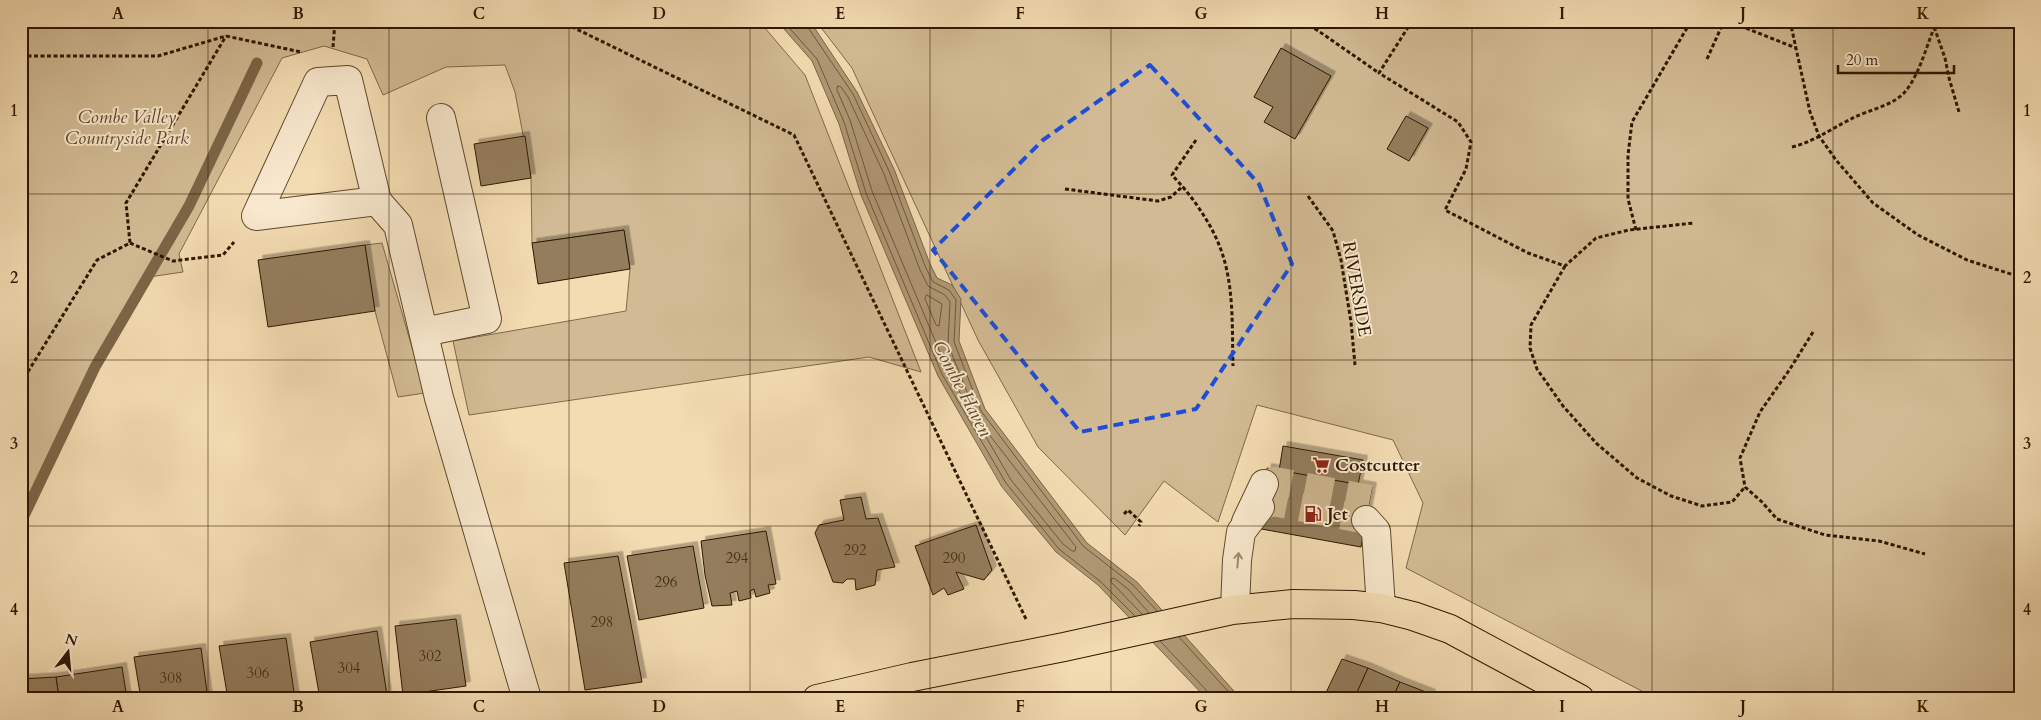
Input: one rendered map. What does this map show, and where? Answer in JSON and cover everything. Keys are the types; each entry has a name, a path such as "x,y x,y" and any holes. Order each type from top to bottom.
{"highway":[{"path":"817,699 912,677 1053,649 1235,609 1293,604 1354,605 1381,608 1414,616 1450,629 1580,699"}],"lane":[{"path":"256,216 318,82 348,80 377,201 398,225 439,398 527,699"},
{"path":"424,332 487,319 441,118"},
{"path":"256,216 377,201"},
{"path":"1235,609 1237,560 1241,532 1262,495"},
{"path":"1368,510 1376,531 1381,608"}],"path":[{"path":"560,21 794,135 1053,649"},
{"path":"1304,21 1379,74 1458,122 1471,142 1466,170 1445,210 1528,252 1565,266"},
{"path":"1379,74 1412,21"},
{"path":"1636,230 1628,199 1628,155 1632,122 1691,21"},
{"path":"1707,59 1724,21"},
{"path":"1728,21 1796,48"},
{"path":"1790,21 1810,112 1819,136 1836,160 1873,203 1910,229 1967,260 2020,277"},
{"path":"1932,21 1945,58 1959,112"},
{"path":"1792,147 1803,145 1852,118 1891,102 1907,90 1915,77 1934,28"},
{"path":"130,243 126,203 226,36"},
{"path":"21,56 158,56 226,36 299,51"},
{"path":"1196,140 1172,175 1183,186 1212,232 1224,259 1232,306 1233,366"},
{"path":"1065,189 1158,202 1171,197 1183,186"},
{"name":"RIVERSIDE","path":"1308,196 1333,231 1336,241 1352,322 1355,365"},
{"path":"21,382 97,260 130,243 173,261 223,255 256,216"},
{"path":"1694,224 1636,230 1596,238 1565,266 1531,324 1530,348 1537,369 1562,406 1596,443 1637,478 1671,496 1702,506 1732,502 1745,487"},
{"path":"1813,332 1760,412 1740,458 1745,487 1777,519 1825,535 1879,541 1925,554"},
{"path":"1124,514 1128,510 1142,522 1138,526"}],"highlighted area":[{"path":"1150,65 1259,184 1292,264 1196,409 1080,432 933,250 1043,140"}],"green space":[{"name":"Combe Valley Countryside Park","path":"21,21 759,21 805,75 921,372 869,357 469,415 453,341 626,311 630,269 624,230 532,243 531,178 515,92 505,65 446,67 383,95 367,59 324,46 282,58 179,254 183,272 149,277 21,513"},
{"path":"816,21 2020,21 2020,699 1657,699 1406,568 1423,503 1393,440 1257,405 1218,522 1164,481 1125,535 1038,447 978,340 852,68"},
{"path":"382,243 425,393 398,397 375,311 365,245"}],"water":[{"name":"Combe Haven","path":"777,21 810,21 857,92 894,169 937,278 952,285 961,299 959,341 985,409 1087,543 1137,582 1241,699 1207,699 1098,585 1056,552 1002,487 938,376 861,195 839,124 812,61"}],"building":[{"path":"1281,48 1331,76 1295,139 1264,122 1273,107 1254,97"},
{"path":"1406,116 1428,128 1409,161 1387,149"},
{"path":"525,136 531,178 481,186 474,144"},
{"path":"624,230 630,269 538,284 532,243"},
{"path":"365,245 375,311 268,327 258,260"},
{"name":"Costcutter","path":"1283,446 1363,460 1358,485 1279,471"},
{"name":"Jet","path":"1267,468 1372,487 1361,547 1256,528"},
{"path":"861,497 866,519 878,518 895,567 877,570 875,585 856,590 855,579 847,579 843,583 833,582 815,533 819,525 844,520 840,500"},
{"path":"976,525 992,570 984,580 956,572 964,589 948,595 944,588 933,595 915,546"},
{"path":"766,531 776,584 768,585 770,593 756,597 754,589 750,591 751,598 739,601 737,591 730,593 732,605 712,606 705,575 701,541"},
{"path":"693,546 704,608 639,620 627,556"},
{"path":"618,556 642,682 585,690 564,563"},
{"path":"456,619 466,686 403,695 395,626"},
{"path":"377,631 387,695 369,699 320,699 310,642"},
{"path":"286,638 295,699 228,699 219,646"},
{"path":"201,648 208,699 141,699 134,657"},
{"path":"1342,659 1368,668 1354,699 1323,699"},
{"path":"122,667 127,699 59,699 56,677"},
{"path":"1368,668 1400,682 1392,699 1354,699"},
{"path":"56,677 59,699 21,699 21,679"},
{"path":"1400,682 1431,694 1429,699 1392,699"}],"waterway":[{"path":"21,522 95,367 189,206 257,63"}],"tunnel":[{"path":"1264,484 1275,481 1370,499"},
{"path":"1260,507 1273,502 1366,520"}],"place":[{"name":"Costcutter","path":"1321,465"},
{"name":"Jet","path":"1313,514"}]}
